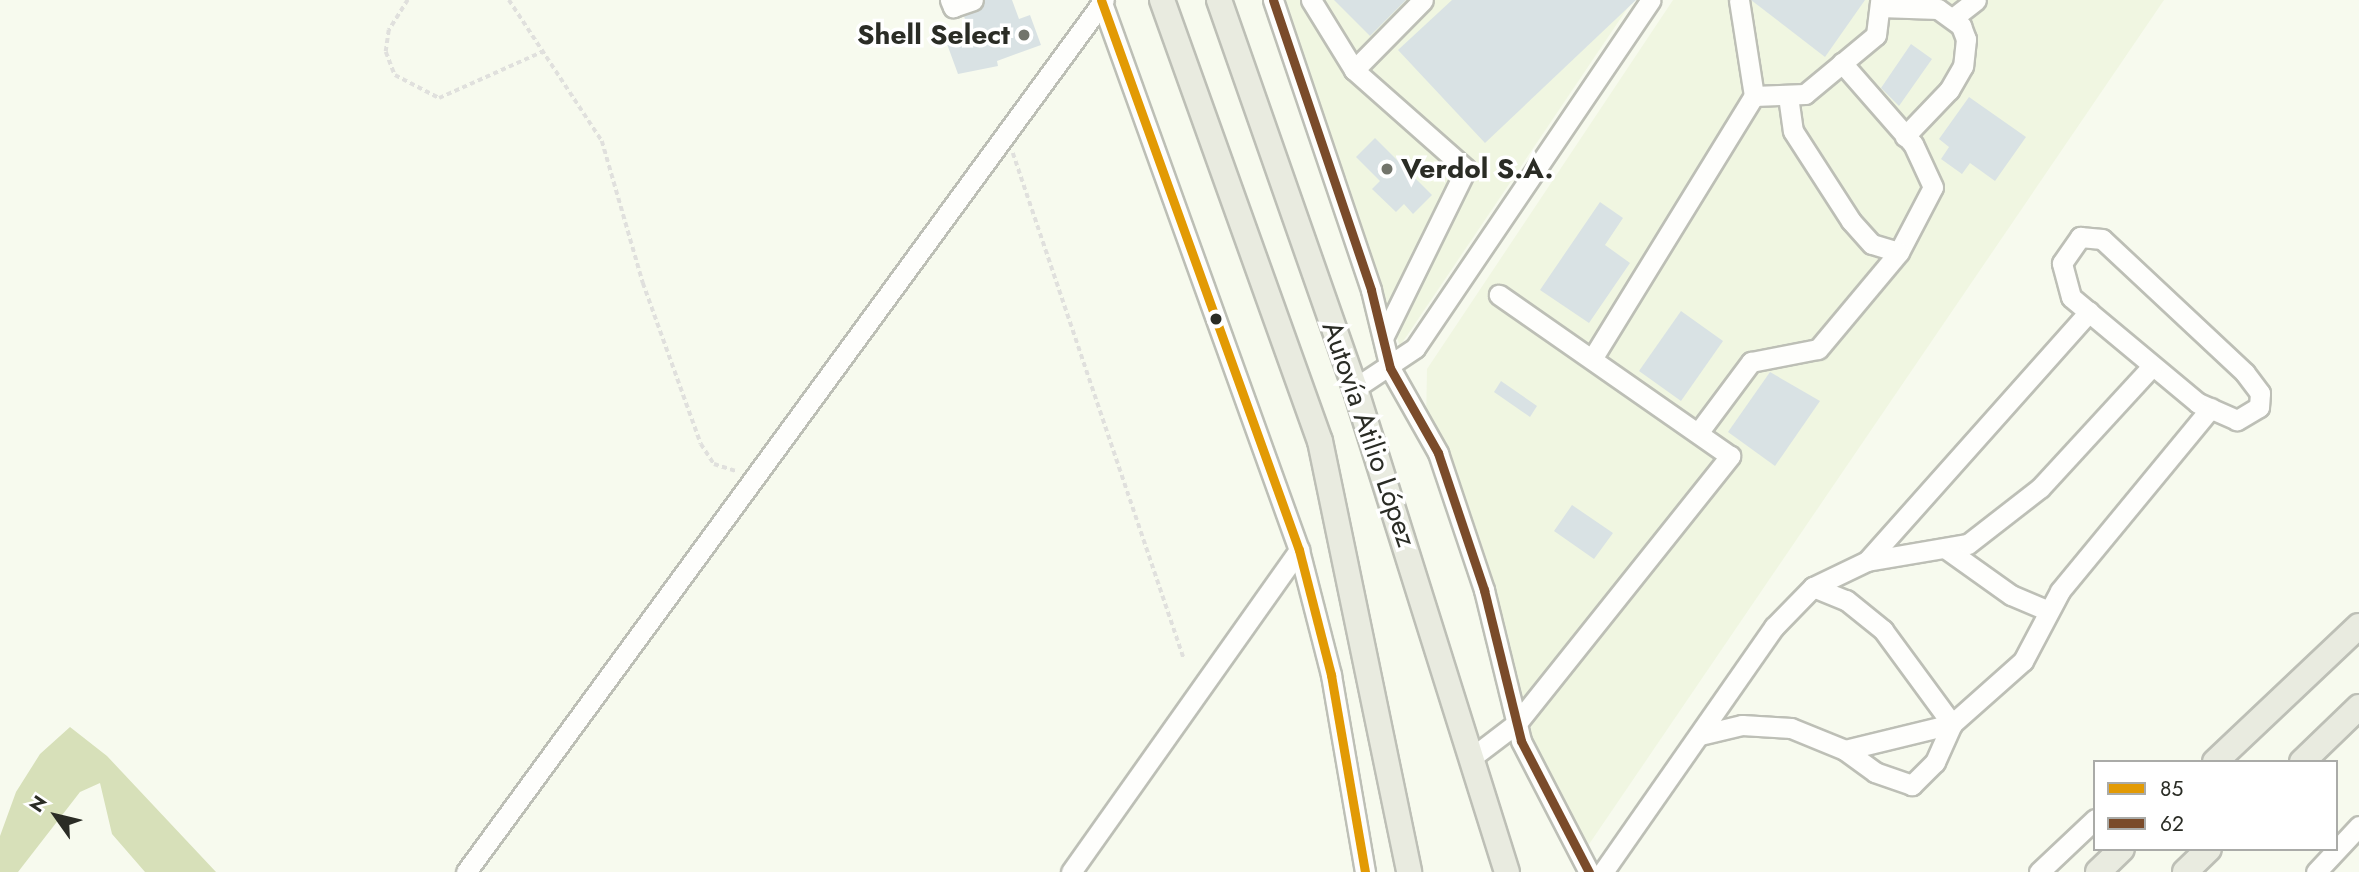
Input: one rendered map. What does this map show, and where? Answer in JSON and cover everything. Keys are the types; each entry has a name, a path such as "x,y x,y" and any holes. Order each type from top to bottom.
{"main road":[{"name":"Autovía Atilio López","path":"1162,0 1320,441 1409,872"},
{"name":"Autovía Atilio López","path":"1219,0 1354,388 1475,755 1507,872"},
{"path":"2217,760 2359,626"},
{"path":"2304,760 2359,707"},
{"path":"2098,872 2120,851"},
{"path":"2185,872 2207,851"}],"street":[{"path":"950,0 953,7 973,0"},
{"path":"1273,0 1383,338 1390,368 1438,453 1484,590 1517,723 1589,872"},
{"path":"1311,0 1354,70 1466,169 1383,338"},
{"path":"1354,70 1423,0"},
{"path":"1354,388 1390,368 1433,322 1651,0"},
{"path":"1592,359 1754,96 1739,0"},
{"path":"1953,18 1976,0"},
{"path":"466,872 1008,137 1102,1"},
{"path":"1102,1 1299,551 1331,675 1365,872"},
{"path":"1754,96 1805,94 1876,35 1880,3 1938,9 1953,18 1966,39 1963,66 1932,112 1905,136"},
{"path":"1698,433 1751,362 1818,349 1899,252 1933,187 1905,136 1842,63"},
{"path":"1787,96 1793,131 1851,221 1872,244 1899,252"},
{"path":"2080,237 2102,239 2260,393 2259,407 2237,420 2211,408 2152,366 2071,297 2062,263 2080,237"},
{"path":"1475,755 1517,723 1730,456 1499,295"},
{"path":"1867,561 2088,312"},
{"path":"1603,872 1774,627 1813,587 1867,561 1968,544 2040,488 2152,366"},
{"path":"1700,734 1742,725 1791,728 1845,750 1875,772 1912,785 1935,762 1952,724 2023,661 2049,611 2121,514 2211,408"},
{"path":"1945,548 2011,595 2049,611"},
{"path":"1070,872 1299,551"},
{"path":"1813,587 1846,600 1883,630 1952,724"},
{"path":"1845,750 1952,724"},
{"path":"2039,872 2093,821"},
{"path":"2338,848 2359,826"},
{"path":"2316,872 2336,851"}],"path":[{"path":"408,0 389,30 386,52 395,75 439,98 544,51"},
{"path":"509,0 602,141 643,283 701,444 715,464 739,472 772,456"},
{"path":"1008,137 1184,659"}],"shaded area":[{"name":"Verdol S.A.","path":"1273,0 1633,0 1400,346"},
{"path":"1673,0 2164,0 1579,859 1521,741 1426,425 1427,369"}],"green space":[{"path":"70,727 107,756 216,872 145,872 112,834 100,783 80,792 18,872 0,872 0,836 16,792 40,754"}],"building":[{"path":"985,0 1012,0 1019,19 1030,15 1041,45 997,61 998,66 958,74 947,44 970,36 964,16"},
{"path":"1334,0 1406,0 1370,36"},
{"path":"1452,0 1636,0 1485,143 1398,50"},
{"path":"1751,0 1865,0 1825,57"},
{"path":"1911,44 1932,59 1899,106 1881,88"},
{"path":"1969,97 2026,137 1995,181 1970,163 1962,174 1941,159 1949,147 1939,139"},
{"name":"Verdol S.A.","path":"1375,138 1432,195 1413,214 1404,204 1396,212 1372,189 1380,181 1356,157"},
{"path":"1600,202 1623,218 1605,245 1630,263 1589,323 1540,290"},
{"path":"1681,311 1723,341 1681,401 1639,371"},
{"path":"1770,372 1820,401 1775,466 1728,432"},
{"path":"1501,381 1537,406 1530,417 1494,392"},
{"path":"1572,505 1613,533 1594,559 1554,531"}],"transit line":[{"name":"85","path":"1101,0 1299,550 1331,675 1365,872"},
{"name":"62","path":"1273,0 1371,290 1390,368 1438,453 1484,590 1521,741 1589,872"}],"place":[{"name":"Shell Select","path":"1024,35"},
{"name":"Verdol S.A.","path":"1387,169"}]}
